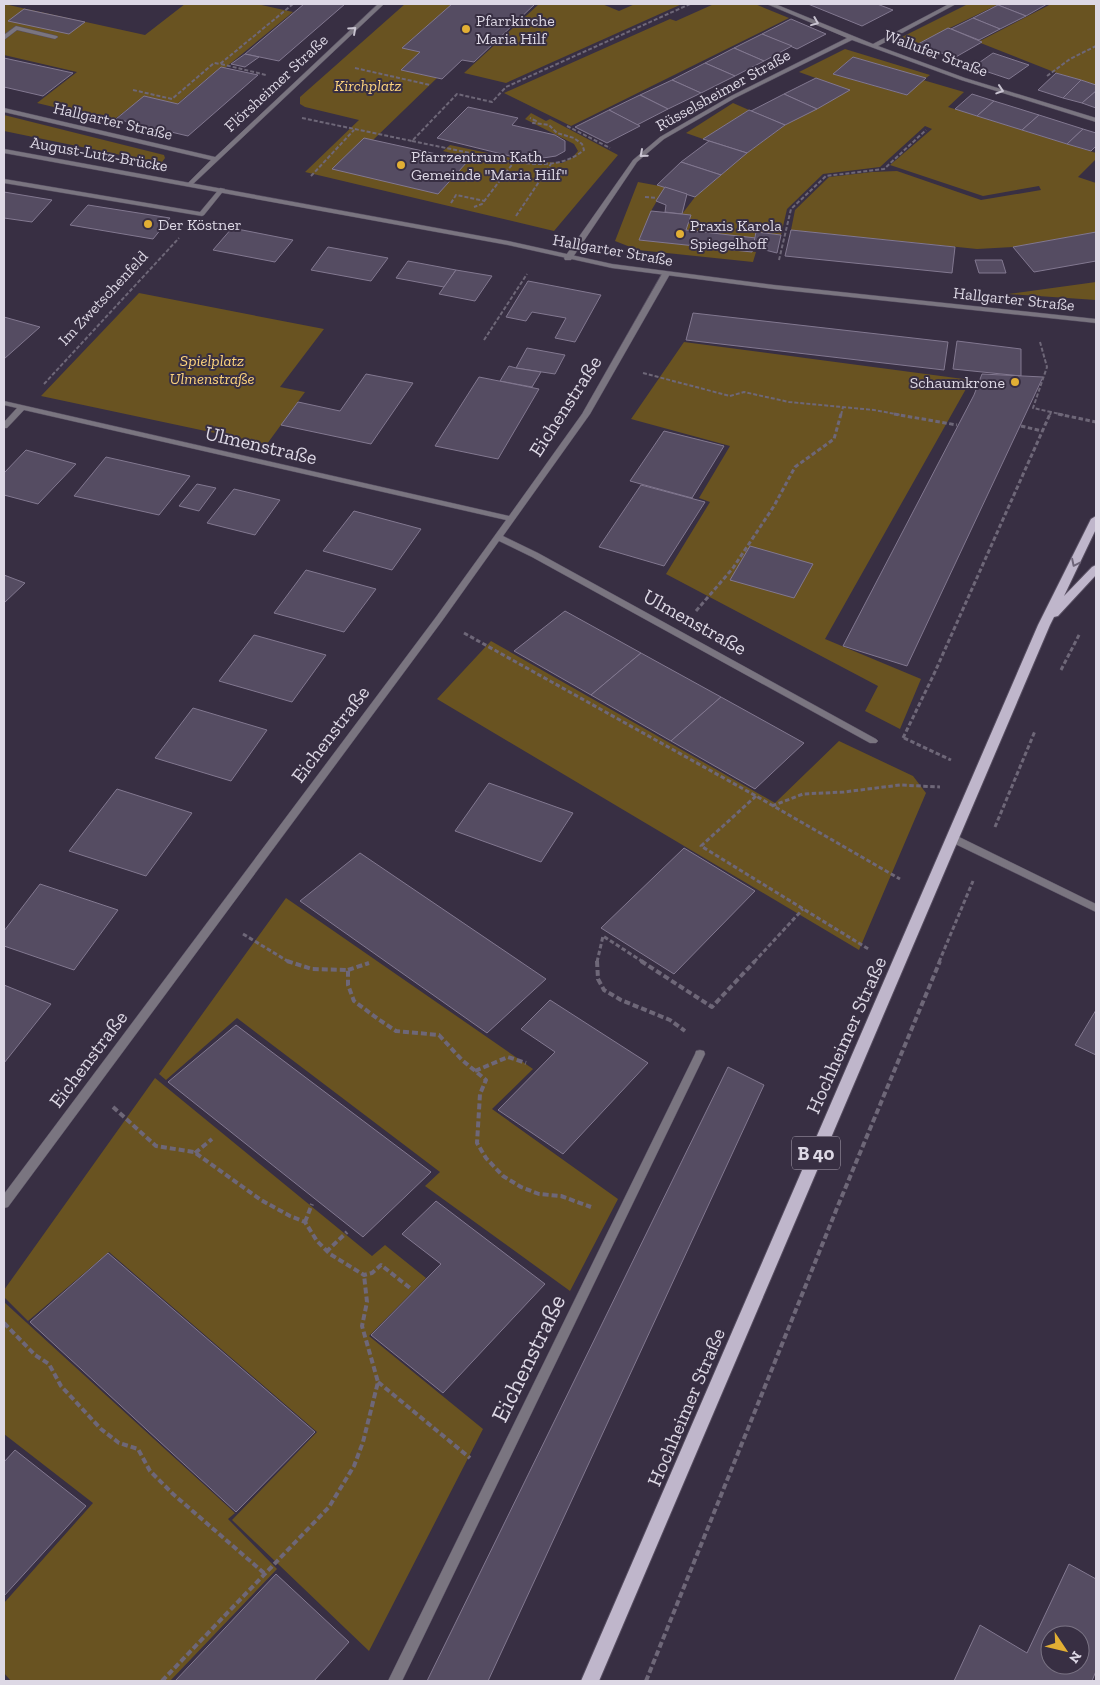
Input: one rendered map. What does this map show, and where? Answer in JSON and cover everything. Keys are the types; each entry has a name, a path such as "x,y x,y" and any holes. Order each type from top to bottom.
{"main road":[{"name":"Hochheimer Straße","path":"590,1681 1044,625 1096,519"},
{"name":"Hochheimer Straße","path":"1044,625 1096,569"}],"street":[{"name":"Flörsheimer Straße","path":"190,184 296,82 382,4"},
{"name":"Wallufer Straße","path":"770,4 873,46 963,79 1096,120"},
{"path":"873,46 953,4"},
{"path":"4,38 16,28 55,37"},
{"name":"Rüsselsheimer Straße","path":"568,258 635,161 662,138 699,116 853,38"},
{"name":"Hallgarter Straße","path":"4,110 215,159"},
{"name":"August-Lutz-Brücke","path":"4,150 190,184"},
{"path":"4,181 202,214 222,189"},
{"name":"Hallgarter Straße","path":"190,184 508,243 568,258 666,274 1096,321"},
{"name":"Eichenstraße","path":"4,1203 439,620 586,414 666,274"},
{"name":"Ulmenstraße","path":"4,403 21,409 511,519"},
{"path":"4,426 21,409"},
{"name":"Ulmenstraße","path":"498,537 535,555 873,741"},
{"path":"953,838 1096,908"},
{"name":"Eichenstraße","path":"395,1681 700,1054"}],"path":[{"path":"220,64 293,4"},
{"path":"412,141 457,94 492,102 506,87 690,4"},
{"path":"1014,95 1054,72 1070,59 1096,46"},
{"path":"320,60 430,85"},
{"path":"133,90 172,99 214,63 296,82"},
{"path":"195,80 202,82"},
{"path":"267,110 354,130 514,162 540,165 569,161 577,157 584,150 582,144 569,136 557,133 549,125 534,123 536,121 530,118"},
{"path":"567,126 635,161"},
{"path":"311,176 354,130"},
{"path":"779,262 791,209 826,176 884,168 926,130"},
{"path":"473,207 485,201 514,162"},
{"path":"512,221 551,164"},
{"path":"456,204 450,202 456,195 485,201"},
{"name":"Im Zwetschenfeld","path":"21,409 202,214"},
{"path":"484,340 544,252"},
{"path":"1039,338 1047,366 1033,408 1096,422"},
{"path":"614,365 730,396 744,392 789,402 874,410 957,425"},
{"path":"677,633 733,568 774,506 795,467 834,439 843,407"},
{"path":"904,738 1051,412"},
{"path":"1021,426 1042,431"},
{"path":"439,620 756,796 901,880"},
{"path":"1058,677 1084,626"},
{"path":"646,1681 837,1208 1036,730"},
{"path":"873,741 904,738 952,761"},
{"path":"772,806 803,794 844,792 900,785 941,787"},
{"path":"756,796 701,846 870,950"},
{"path":"700,1054 704,1044 669,1019 627,1002 602,989 599,984 597,957 603,936 712,1007 803,909"},
{"path":"217,918 290,962 312,969 348,970 369,963"},
{"path":"348,970 348,985 354,1000 366,1010 396,1031 438,1035 462,1060 486,1080 480,1094 477,1142 486,1158 502,1176 521,1187 539,1194 561,1196 598,1210 624,1209"},
{"path":"476,1071 508,1057 526,1063"},
{"path":"91,1086 156,1146 195,1153 274,1208 291,1218 305,1222 315,1240 337,1262 364,1276 372,1274 381,1265 410,1288"},
{"path":"195,1153 212,1139"},
{"path":"305,1222 312,1204"},
{"path":"326,1252 347,1232"},
{"path":"162,1681 328,1507 345,1484 363,1442 378,1382 362,1326 367,1302 364,1276"},
{"path":"4,1323 36,1355 48,1364 61,1386 101,1429 119,1443 138,1449 150,1471 173,1494 264,1573"},
{"path":"378,1382 494,1478"}],"green space":[{"path":"4,4 145,35 185,4 257,4 293,12 225,68 221,67 177,104 145,96 112,121 37,103 77,72 4,55"},
{"name":"Kirchplatz","path":"405,4 452,4 402,48 420,52 401,70 437,78 373,140 364,138 333,168 438,194 471,158 443,151 450,145 525,161 562,163 572,158 578,151 574,144 525,119 531,113 546,121 550,119 618,155 554,231 305,172 359,120 305,107 300,104 300,97"},
{"path":"539,4 602,4 619,11 635,4 682,4 506,83 464,73"},
{"path":"714,4 755,4 789,18 571,126 504,93 670,19 676,21"},
{"path":"968,4 999,4 919,43 941,53 931,59 896,44 898,39"},
{"path":"1051,4 1096,4 1096,85 1054,72 978,42"},
{"path":"845,49 930,75 926,78 853,57 833,74 906,95 923,80 964,92 948,107 1096,153 1096,159 1078,177 1096,183 1096,232 1013,247 977,249 791,230 795,210 829,177 897,171 981,200 1041,190 1039,186 983,196 890,165 932,129 925,126 880,167 823,174 787,209 781,235 756,232 754,238 686,230 691,215 682,214 695,197 747,153 785,125 849,90 799,72"},
{"path":"733,103 749,110 703,139 686,133"},
{"path":"4,115 164,155 165,158 162,162 145,160 4,131"},
{"path":"638,182 665,187 651,211 639,240 756,252 753,262 638,250 615,241"},
{"path":"1096,282 1096,300 1008,294"},
{"name":"Spielplatz Ulmenstraße","path":"139,293 324,329 280,387 305,392 267,444 41,396"},
{"path":"684,342 971,380 825,639 921,679 900,729 865,711 878,686 666,574 710,502 699,498 730,446 631,419"},
{"path":"491,641 775,803 839,741 913,776 926,793 859,950 437,699"},
{"path":"286,898 533,1069 492,1109 618,1199 570,1291 425,1186 440,1172 237,1018 166,1080 159,1074"},
{"path":"155,1078 372,1256 385,1245 426,1278 369,1336 483,1429 369,1651 232,1520 317,1432 109,1252 28,1321 4,1297 4,1290"},
{"path":"4,1302 235,1513 228,1519 277,1569 170,1681 11,1681 4,1673 4,1603 93,1503 4,1434"}],"building":[{"path":"304,4 345,4 279,61 245,54"},
{"name":"Pfarrkirche Maria Hilf","path":"452,4 535,4 474,62 462,60 442,79 401,70 420,52 402,48"},
{"path":"808,4 877,4 893,10 862,26"},
{"path":"999,4 1047,4 1026,16"},
{"path":"998,5 1026,16 1000,29 973,18"},
{"path":"24,9 85,22 69,34 8,21"},
{"path":"973,18 1000,29 979,40 951,29"},
{"path":"791,19 826,34 797,49 762,34"},
{"path":"948,28 982,42 954,58 918,44"},
{"path":"762,34 792,46 764,61 734,48"},
{"path":"734,48 764,61 735,76 705,63"},
{"path":"993,53 1029,65 1009,79 973,67"},
{"path":"245,54 259,57 245,67 231,64"},
{"path":"853,57 926,78 907,95 833,74"},
{"path":"4,58 73,73 43,96 4,87"},
{"path":"705,63 735,76 701,93 672,80"},
{"path":"221,67 258,75 188,136 116,119 144,96 178,104"},
{"path":"1056,73 1081,80 1063,98 1038,90"},
{"path":"816,78 850,90 817,109 784,94"},
{"path":"672,80 701,93 668,109 640,95"},
{"path":"1081,80 1096,85 1096,91 1082,103 1063,98"},
{"path":"1096,91 1096,108 1082,103"},
{"path":"784,94 817,109 785,125 751,111"},
{"path":"972,94 994,101 977,116 955,109"},
{"path":"640,95 668,109 637,125 609,110"},
{"path":"994,101 1039,115 1022,130 977,116"},
{"path":"468,107 518,118 512,125 555,135 565,141 565,151 556,156 543,158 530,155 526,160 437,138"},
{"path":"609,110 640,126 607,143 575,127"},
{"path":"749,110 785,125 747,153 703,139"},
{"path":"1039,115 1083,129 1067,144 1022,130"},
{"path":"1083,129 1096,133 1096,146 1091,151 1067,144"},
{"name":"Pfarrzentrum Kath. Gemeinde \"Maria Hilf\"","path":"364,138 468,161 438,194 332,169"},
{"path":"709,141 747,153 721,175 681,162"},
{"path":"681,162 721,175 695,197 657,185"},
{"path":"665,187 687,194 682,214 665,212 666,205 656,201"},
{"path":"4,192 52,200 32,222 4,218"},
{"path":"88,205 170,218 153,239 70,225"},
{"name":"Praxis Karola Spiegelhoff","path":"651,211 691,215 686,230 756,238 752,252 639,240"},
{"path":"232,228 293,240 275,262 213,250"},
{"path":"791,230 955,247 952,273 785,256"},
{"path":"756,232 781,235 777,253 753,247"},
{"path":"1096,232 1096,261 1034,272 1013,247"},
{"path":"328,247 388,258 371,281 311,270"},
{"path":"975,260 1002,260 1006,273 979,273"},
{"path":"408,261 456,270 444,287 396,278"},
{"path":"456,270 492,276 475,301 439,294"},
{"path":"528,281 601,295 575,342 555,338 566,318 532,312 526,321 506,317"},
{"path":"693,313 948,342 944,370 686,340"},
{"path":"4,317 40,327 4,359"},
{"path":"957,341 1021,349 1021,376 953,369"},
{"path":"527,348 565,355 555,374 516,368"},
{"path":"509,366 541,372 532,387 500,381"},
{"path":"366,374 413,383 371,444 281,425 298,402 340,411"},
{"path":"982,374 1043,377 907,666 843,646 974,395"},
{"path":"479,377 539,389 498,459 435,446"},
{"path":"664,431 724,446 692,498 630,481"},
{"path":"26,450 76,464 38,504 4,495 4,473"},
{"path":"106,457 190,476 159,515 74,496"},
{"path":"197,484 216,488 199,511 179,506"},
{"path":"641,485 705,502 664,566 599,547"},
{"path":"234,489 280,500 255,535 207,523"},
{"path":"354,511 421,529 392,570 323,551"},
{"path":"750,546 813,564 794,598 730,580"},
{"path":"306,570 376,589 344,632 274,613"},
{"path":"4,575 25,583 4,603"},
{"path":"565,611 641,653 591,695 514,651"},
{"path":"254,635 326,655 292,702 219,681"},
{"path":"641,653 721,697 671,741 591,695"},
{"path":"721,697 804,743 755,789 671,741"},
{"path":"193,708 267,730 231,781 155,758"},
{"path":"489,783 573,813 541,862 455,831"},
{"path":"117,789 192,813 146,876 69,851"},
{"path":"684,848 755,891 674,974 601,928"},
{"path":"360,853 546,979 487,1033 300,901"},
{"path":"40,884 118,910 74,970 4,946 4,931"},
{"path":"4,985 51,1004 4,1063"},
{"path":"550,1000 648,1063 563,1154 498,1110 555,1052 521,1029"},
{"path":"1096,1010 1096,1055 1075,1045"},
{"path":"236,1025 431,1172 363,1237 168,1082"},
{"path":"728,1067 764,1085 488,1681 427,1681"},
{"path":"436,1201 545,1284 443,1393 371,1335 441,1264 402,1234"},
{"path":"108,1253 315,1432 236,1512 30,1322"},
{"path":"15,1450 86,1506 4,1596 4,1462"},
{"path":"1069,1564 1096,1579 1096,1671 1092,1681 954,1681 980,1625 1027,1653 1040,1625 1040,1675 1090,1675 1090,1625 1040,1625"},
{"path":"276,1574 349,1642 314,1681 175,1681"}],"place":[{"name":"Pfarrkirche Maria Hilf","path":"466,29"},
{"name":"Pfarrzentrum Kath. Gemeinde \"Maria Hilf\"","path":"401,165"},
{"name":"Der Köstner","path":"148,224"},
{"name":"Praxis Karola Spiegelhoff","path":"680,234"},
{"name":"Schaumkrone","path":"1015,382"}]}
